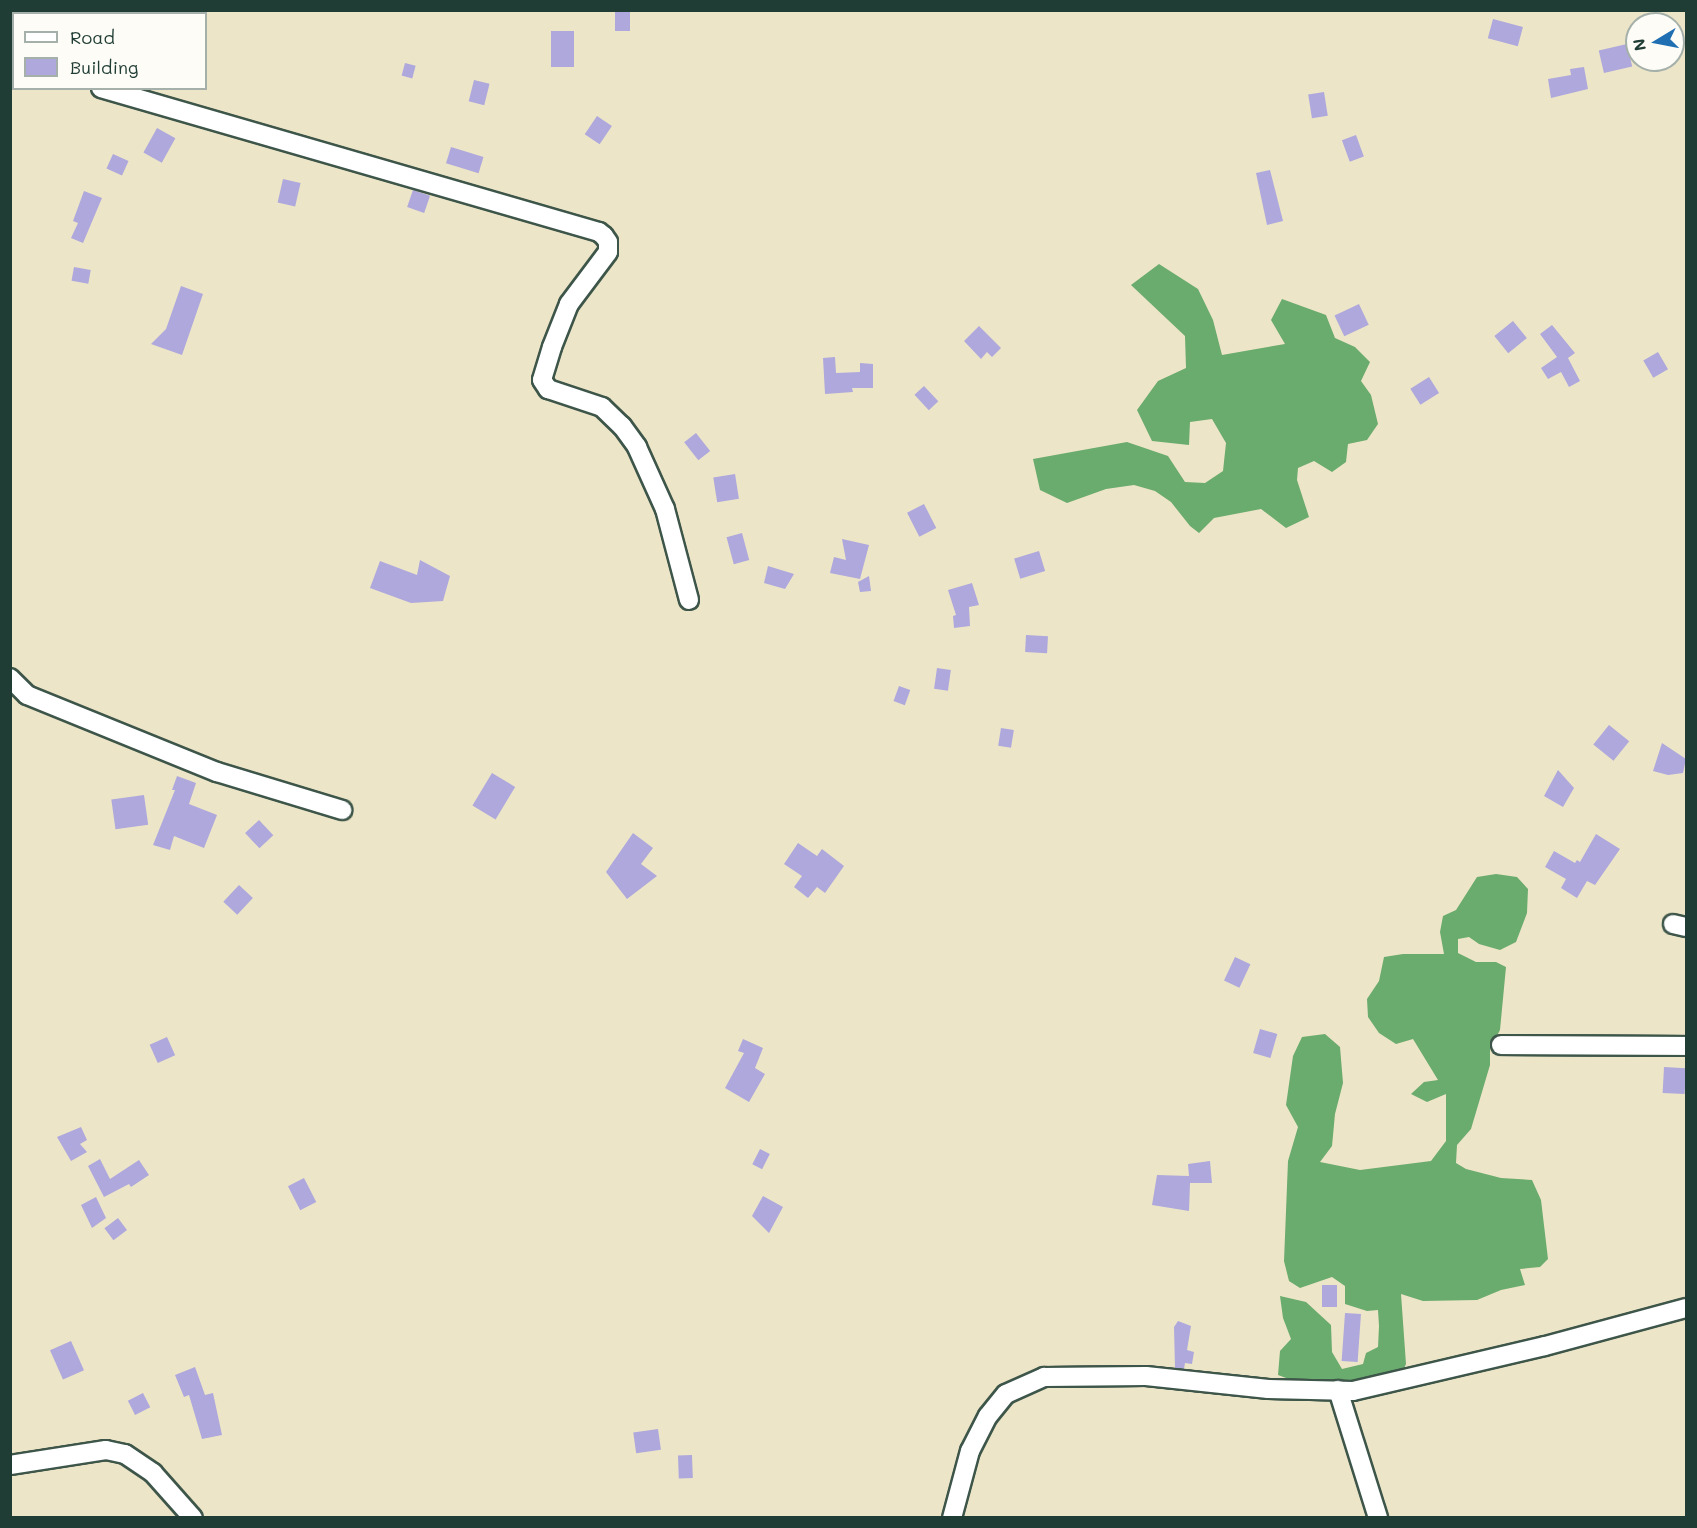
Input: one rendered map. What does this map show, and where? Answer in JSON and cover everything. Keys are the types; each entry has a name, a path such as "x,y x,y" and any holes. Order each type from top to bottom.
{"street":[{"path":"107,90 599,232 604,236 608,242 608,252 569,304 542,380 548,389 602,407 622,426 637,447 664,509 689,600"},
{"path":"10,678 27,695 217,772 342,810"},
{"path":"1501,1045 1686,1046"},
{"path":"952,1518 970,1451 988,1416 1006,1394 1044,1377 1146,1376 1268,1389 1353,1390 1534,1349 1686,1308"},
{"path":"1338,1390 1378,1518"},
{"path":"10,1465 59,1455 106,1450 125,1455 153,1473 193,1518"}],"green space":[{"path":"1159,264 1198,289 1213,320 1222,355 1285,344 1271,320 1282,299 1326,315 1335,338 1355,347 1370,362 1361,381 1371,395 1378,424 1367,440 1348,444 1346,462 1332,472 1314,461 1298,468 1297,480 1309,517 1286,528 1261,509 1214,518 1199,533 1190,526 1171,502 1155,491 1134,485 1106,489 1067,503 1040,490 1033,459 1127,442 1168,456 1185,482 1205,483 1223,471 1226,443 1212,419 1190,422 1189,445 1152,441 1137,410 1158,381 1186,368 1185,336 1131,285"},
{"path":"1496,874 1517,877 1528,889 1527,913 1516,942 1500,950 1479,944 1469,937 1458,939 1458,953 1476,962 1496,962 1506,967 1500,1030 1490,1049 1490,1065 1471,1129 1457,1145 1456,1163 1466,1169 1501,1178 1532,1180 1541,1200 1548,1259 1540,1267 1520,1269 1525,1285 1501,1290 1477,1300 1423,1301 1401,1294 1406,1364 1402,1373 1372,1380 1318,1383 1297,1382 1278,1375 1280,1351 1291,1339 1283,1318 1280,1296 1306,1302 1331,1325 1332,1352 1342,1369 1363,1364 1366,1353 1378,1347 1379,1326 1378,1310 1367,1311 1345,1304 1345,1286 1332,1277 1300,1288 1289,1281 1284,1261 1288,1161 1298,1127 1286,1105 1293,1056 1302,1037 1325,1034 1340,1047 1343,1083 1335,1114 1332,1146 1320,1162 1360,1170 1431,1161 1446,1141 1446,1094 1427,1102 1411,1094 1424,1082 1438,1080 1413,1039 1396,1044 1379,1033 1368,1017 1367,999 1379,981 1384,957 1403,954 1444,954 1440,932 1443,916 1456,910 1477,877"}],"building":[{"path":"615,10 630,10 630,31 615,31"},
{"path":"1493,19 1523,27 1518,46 1488,38"},
{"path":"551,31 574,31 574,67 551,67"},
{"path":"1625,44 1625,68 1604,73 1599,51"},
{"path":"405,63 416,66 412,78 402,76"},
{"path":"1584,67 1588,89 1551,98 1548,79 1571,75 1570,69"},
{"path":"474,80 490,84 484,105 469,101"},
{"path":"1324,92 1328,116 1312,118 1308,95"},
{"path":"597,116 612,126 600,144 585,134"},
{"path":"157,128 175,138 162,163 143,152"},
{"path":"1356,135 1364,157 1350,162 1342,140"},
{"path":"451,147 484,157 479,173 446,163"},
{"path":"113,154 129,161 122,176 106,169"},
{"path":"1270,170 1283,221 1267,225 1256,173"},
{"path":"283,179 301,183 295,206 278,202"},
{"path":"413,190 430,196 424,213 407,207"},
{"path":"84,191 102,198 83,243 71,238 78,223 73,221"},
{"path":"74,267 91,270 88,284 72,281"},
{"path":"181,286 203,294 182,355 151,344 166,329"},
{"path":"1359,304 1369,325 1344,336 1335,315"},
{"path":"1513,321 1527,338 1508,353 1494,336"},
{"path":"1552,325 1575,353 1568,358 1580,381 1569,387 1561,372 1548,379 1541,368 1557,357 1540,334"},
{"path":"979,326 1001,348 992,357 987,352 981,359 964,341"},
{"path":"1658,352 1668,369 1653,378 1643,360"},
{"path":"835,357 836,373 860,372 860,363 873,364 873,388 852,388 853,392 825,394 823,358"},
{"path":"1429,377 1439,393 1420,405 1410,389"},
{"path":"924,386 938,401 929,410 914,395"},
{"path":"696,433 710,451 698,460 684,442"},
{"path":"735,474 739,499 717,502 713,477"},
{"path":"924,504 936,528 919,537 907,513"},
{"path":"742,533 749,560 734,564 727,537"},
{"path":"842,539 869,545 860,579 830,573 834,557 846,560"},
{"path":"1039,551 1045,571 1020,579 1014,559"},
{"path":"420,560 450,576 443,601 411,603 370,588 380,561 417,575"},
{"path":"768,566 794,574 785,589 764,583"},
{"path":"869,576 871,591 860,592 858,582"},
{"path":"972,583 979,605 969,607 970,626 954,628 953,616 956,615 948,590"},
{"path":"1026,635 1048,636 1047,653 1025,652"},
{"path":"937,668 951,670 948,691 934,689"},
{"path":"899,686 910,690 905,705 894,701"},
{"path":"1609,725 1629,741 1613,761 1593,744"},
{"path":"1001,728 1014,730 1011,748 998,746"},
{"path":"1662,743 1686,759 1683,773 1668,775 1653,771"},
{"path":"1558,770 1574,788 1563,807 1544,796"},
{"path":"492,773 515,787 496,819 472,806"},
{"path":"177,776 196,783 189,804 217,815 204,848 174,836 170,850 153,845 175,790 172,790"},
{"path":"144,795 148,825 115,829 111,800"},
{"path":"259,820 273,835 259,848 245,833"},
{"path":"633,833 653,848 641,864 657,876 627,899 606,872"},
{"path":"1596,834 1620,849 1595,885 1587,881 1577,898 1561,888 1566,879 1545,867 1554,851 1575,863 1577,860 1580,862"},
{"path":"798,843 817,856 822,849 844,866 825,893 817,887 808,898 794,887 802,876 784,864"},
{"path":"239,885 253,898 237,915 223,902"},
{"path":"1235,957 1250,964 1239,988 1224,981"},
{"path":"1260,1029 1277,1034 1270,1058 1253,1053"},
{"path":"167,1037 175,1055 158,1063 150,1045"},
{"path":"743,1039 763,1048 755,1068 765,1074 749,1102 725,1088 744,1053 738,1051"},
{"path":"1664,1067 1686,1068 1685,1094 1663,1093"},
{"path":"81,1127 87,1140 80,1144 87,1152 71,1161 57,1137"},
{"path":"760,1149 770,1154 762,1169 752,1164"},
{"path":"100,1159 110,1179 139,1160 149,1175 131,1187 129,1184 104,1197 88,1166"},
{"path":"1210,1161 1212,1183 1190,1183 1189,1211 1152,1205 1157,1175 1189,1176 1188,1164"},
{"path":"304,1178 316,1202 300,1210 288,1186"},
{"path":"763,1196 783,1207 769,1233 752,1216"},
{"path":"96,1197 106,1218 92,1228 81,1205"},
{"path":"118,1218 127,1230 113,1240 104,1228"},
{"path":"1322,1285 1337,1285 1337,1307 1322,1307"},
{"path":"1345,1313 1361,1314 1358,1362 1342,1361"},
{"path":"1178,1321 1191,1326 1187,1350 1194,1352 1192,1364 1185,1363 1184,1369 1175,1368 1174,1327"},
{"path":"71,1341 84,1370 63,1380 50,1350"},
{"path":"195,1367 205,1395 213,1393 222,1435 202,1439 189,1395 184,1397 175,1375"},
{"path":"143,1393 150,1407 135,1415 128,1401"},
{"path":"658,1429 661,1450 636,1453 633,1432"},
{"path":"678,1455 692,1455 693,1478 679,1478"}]}
